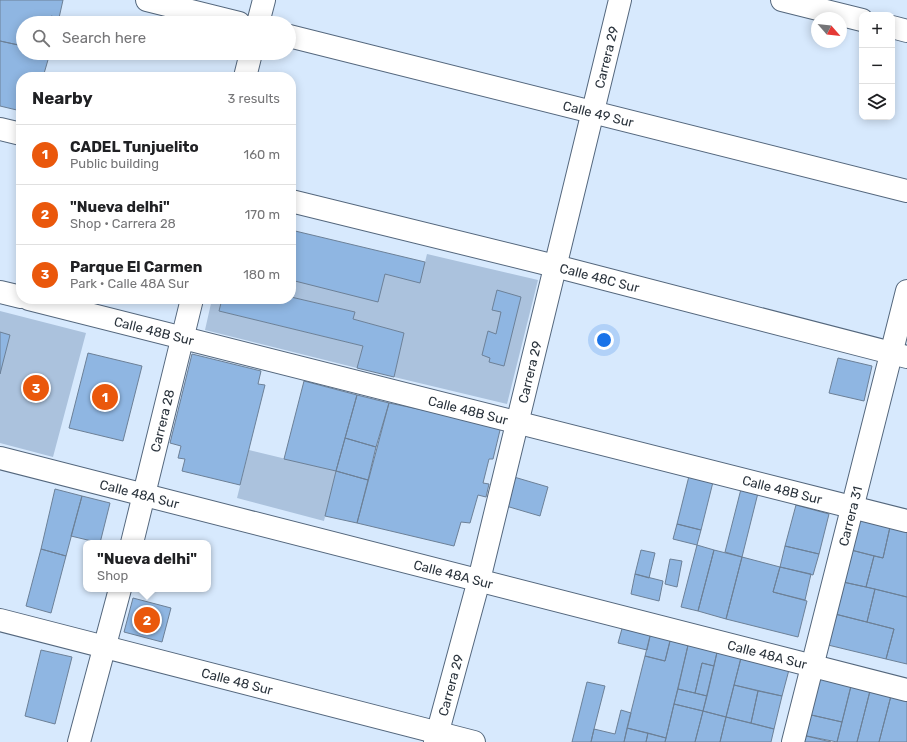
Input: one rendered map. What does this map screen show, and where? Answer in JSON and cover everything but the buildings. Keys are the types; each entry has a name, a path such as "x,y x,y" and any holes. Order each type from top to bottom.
{"street":[{"path":"147,0 211,16"},
{"path":"260,16 264,0"},
{"name":"Carrera 29","path":"437,737 479,580 620,0"},
{"path":"782,0 859,19"},
{"path":"895,29 907,31"},
{"name":"Calle 49 Sur","path":"296,38 907,191"},
{"path":"246,72 249,60"},
{"path":"0,129 16,133"},
{"name":"Calle 48C Sur","path":"296,202 555,266 899,355"},
{"name":"Carrera 31","path":"793,742 852,508 899,355 907,291"},
{"path":"0,292 16,296"},
{"name":"Calle 48B Sur","path":"49,304 907,521"},
{"name":"Carrera 28","path":"133,540 146,494 191,304"},
{"name":"Calle 48A Sur","path":"0,458 146,494 907,690"},
{"path":"79,742 119,592"},
{"name":"Calle 48 Sur","path":"0,620 437,737 474,742"}],"shaded area":[{"path":"427,254 538,280 507,404 394,377 404,333 353,319 355,312 296,298 296,280 385,274 420,282"},
{"path":"211,304 221,304 219,311 363,346 357,368 205,330"},
{"path":"0,311 86,333 53,457 0,443"},
{"path":"249,450 336,471 324,521 237,498"}],"place":[{"name":"Parque El Carmen","path":"36,388"},
{"name":"CADEL Tunjuelito","path":"105,397"},
{"name":"\"Nueva delhi\"","path":"147,620"}]}
